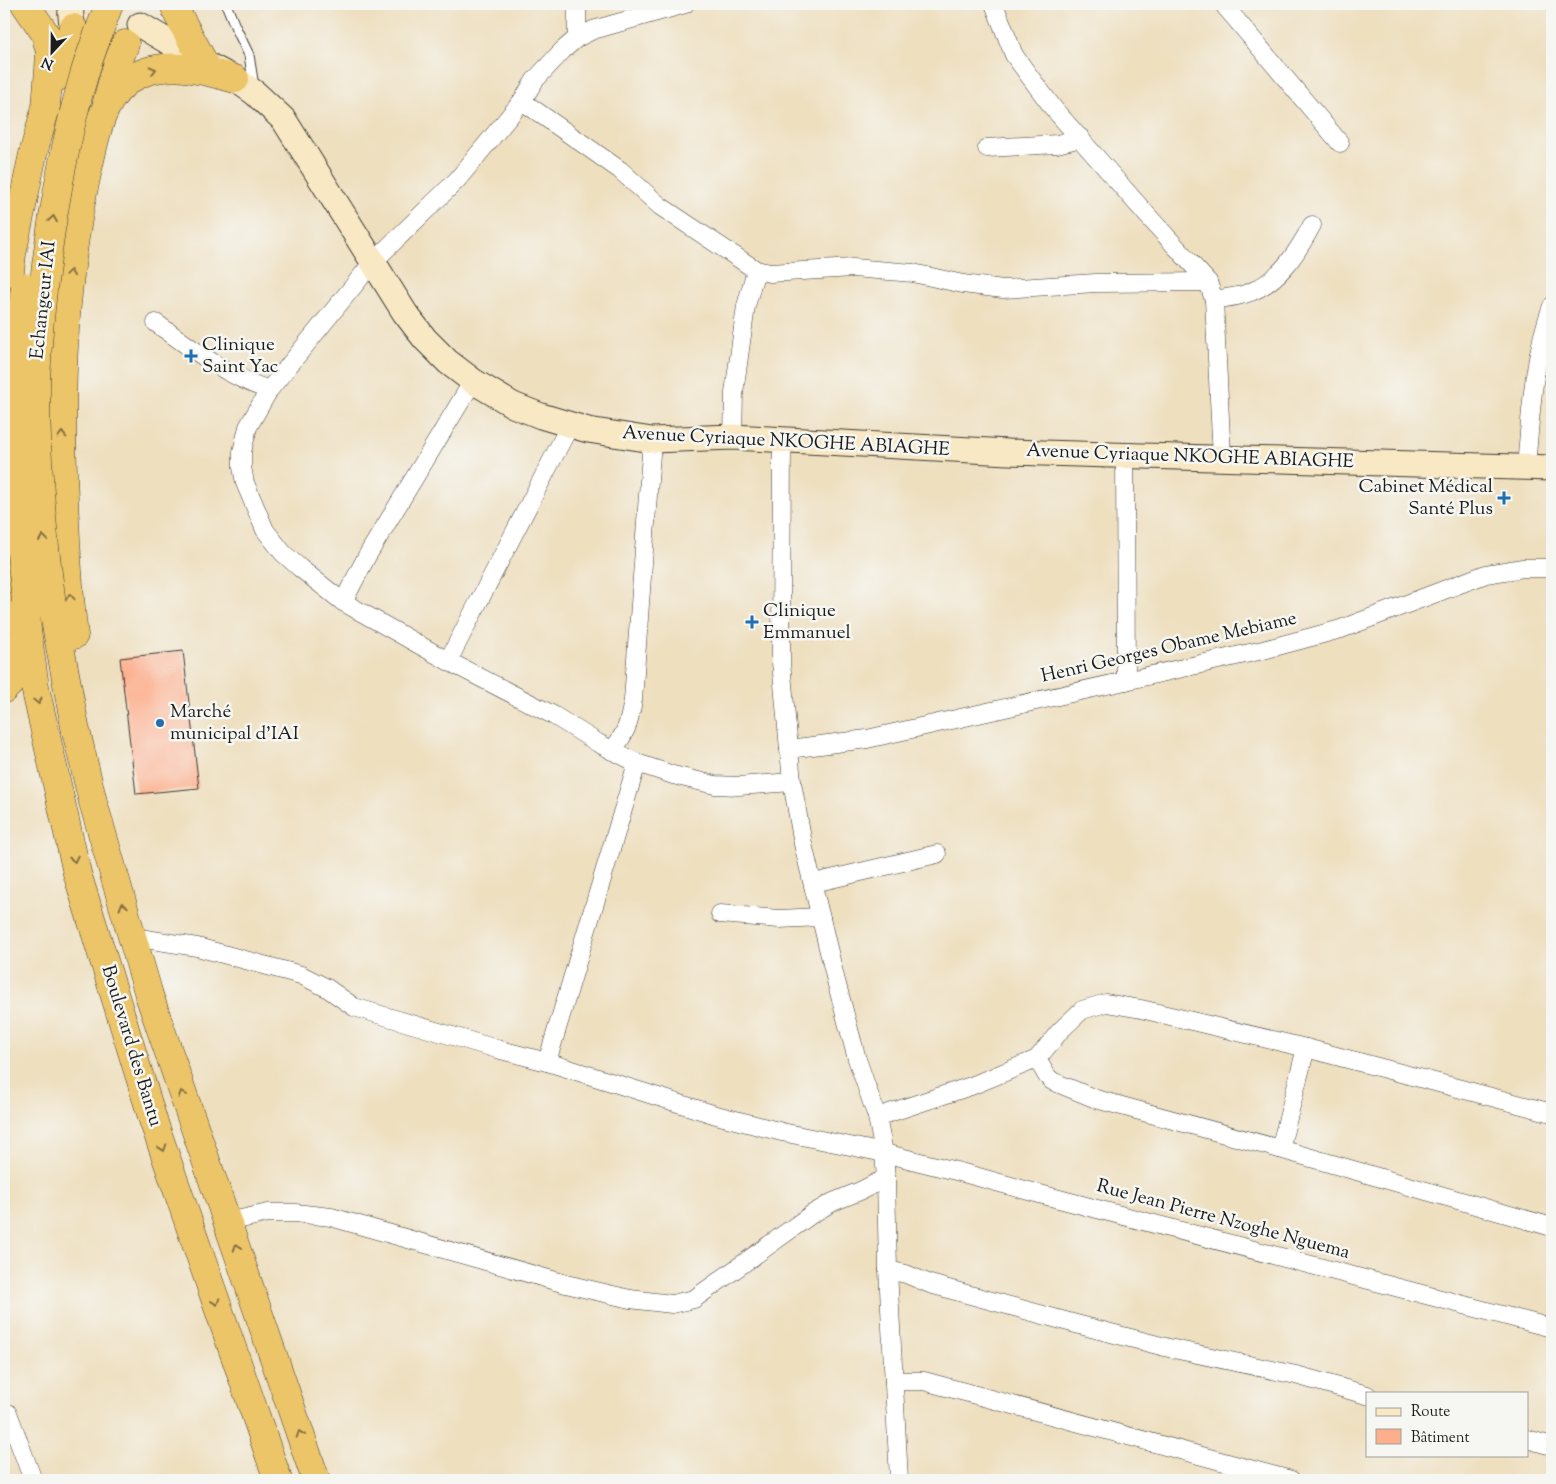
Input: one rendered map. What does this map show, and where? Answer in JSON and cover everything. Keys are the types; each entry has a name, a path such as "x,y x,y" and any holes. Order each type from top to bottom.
{"highway":[{"path":"25,4 45,33 50,52 46,107"},
{"name":"Echangeur IAI","path":"30,602 20,544 16,476 16,351 39,191 48,143 69,68 91,4"},
{"name":"Echangeur IAI","path":"30,602 42,524 38,470 36,387 41,294 57,189 71,121 84,73 110,4"},
{"path":"174,4 195,58"},
{"path":"4,323 8,256 33,154 72,16"},
{"path":"93,802 71,611 62,446 61,380 66,302 83,190 117,65 135,24"},
{"path":"105,107 122,85 136,75 155,69 180,66 199,69 245,86"},
{"path":"4,541 30,602"},
{"name":"Boulevard des Bantu","path":"30,602 26,654 77,873 153,1120 278,1480"},
{"name":"Boulevard des Bantu","path":"30,602 75,727 93,802 149,995 316,1480"},
{"path":"4,689 17,674 26,654"}],"street":[{"path":"577,4 577,38"},
{"path":"685,4 593,30 577,38 563,50 535,80 522,100 457,180 373,262 269,390 248,427 242,452 242,467 245,483 264,530 282,553 343,602 448,661 553,715 612,751 637,763 673,775 716,785 738,786 792,782"},
{"path":"994,4 1014,55 1054,109 1208,282 1214,300 1222,458"},
{"path":"1223,4 1340,143"},
{"path":"72,16 85,42 96,48 115,48 135,24"},
{"name":"Avenue Cyriaque NKOGHE ABIAGHE","path":"135,24 245,86 284,120 405,313 425,339 448,362 473,381 513,405 570,425 588,430 652,440 733,437 1008,452 1552,468"},
{"path":"522,100 620,170 660,206 756,270 770,273 853,268 913,273 963,284 1003,289 1096,283 1208,282"},
{"path":"986,148 1057,144 1081,138"},
{"path":"1214,300 1245,294 1265,285 1291,260 1312,225"},
{"path":"733,437 734,393 746,306 756,270"},
{"path":"1526,467 1536,363 1552,306"},
{"path":"156,323 208,361 254,385 269,390"},
{"path":"343,602 366,556 473,381"},
{"path":"448,661 570,425"},
{"path":"612,751 624,736 634,700 652,440"},
{"path":"782,440 781,662 792,782 803,844 814,883 836,981 857,1060 877,1117 884,1153 899,1480"},
{"path":"1125,456 1126,681"},
{"name":"Henri Georges Obame Mebiame","path":"789,749 867,739 1263,650 1341,629 1486,574 1523,568 1552,568"},
{"path":"547,1062 637,763"},
{"path":"814,883 937,854"},
{"path":"720,914 779,919 821,917"},
{"name":"Rue Jean Pierre Nzoghe Nguema","path":"133,937 197,946 301,975 327,988 354,1007 547,1062 716,1115 782,1132 884,1153 960,1172 1552,1328"},
{"path":"877,1117 970,1086 1037,1059 1060,1030 1082,1010 1106,1003 1141,1009 1306,1048 1552,1113"},
{"path":"1280,1149 1306,1048"},
{"path":"1037,1059 1046,1076 1052,1082 1096,1099 1280,1149 1552,1227"},
{"path":"228,1222 268,1213 295,1213 331,1217 566,1284 630,1299 672,1304 694,1299 812,1214 833,1202 886,1178"},
{"path":"888,1270 906,1274 930,1284 1076,1324 1169,1348 1296,1375 1366,1395"},
{"path":"894,1381 924,1381 1291,1480"},
{"path":"8,1413 33,1480"},
{"path":"1528,1439 1552,1446"}],"lane":[{"path":"226,4 248,55 245,86"}],"building":[{"name":"Marché municipal d'IAI","path":"183,651 199,788 136,794 120,658"}],"place":[{"name":"Clinique Saint Yac","path":"191,356"},
{"name":"Cabinet Médical Santé Plus","path":"1504,498"},
{"name":"Clinique Emmanuel","path":"752,622"},
{"name":"Marché municipal d'IAI","path":"160,723"}]}
